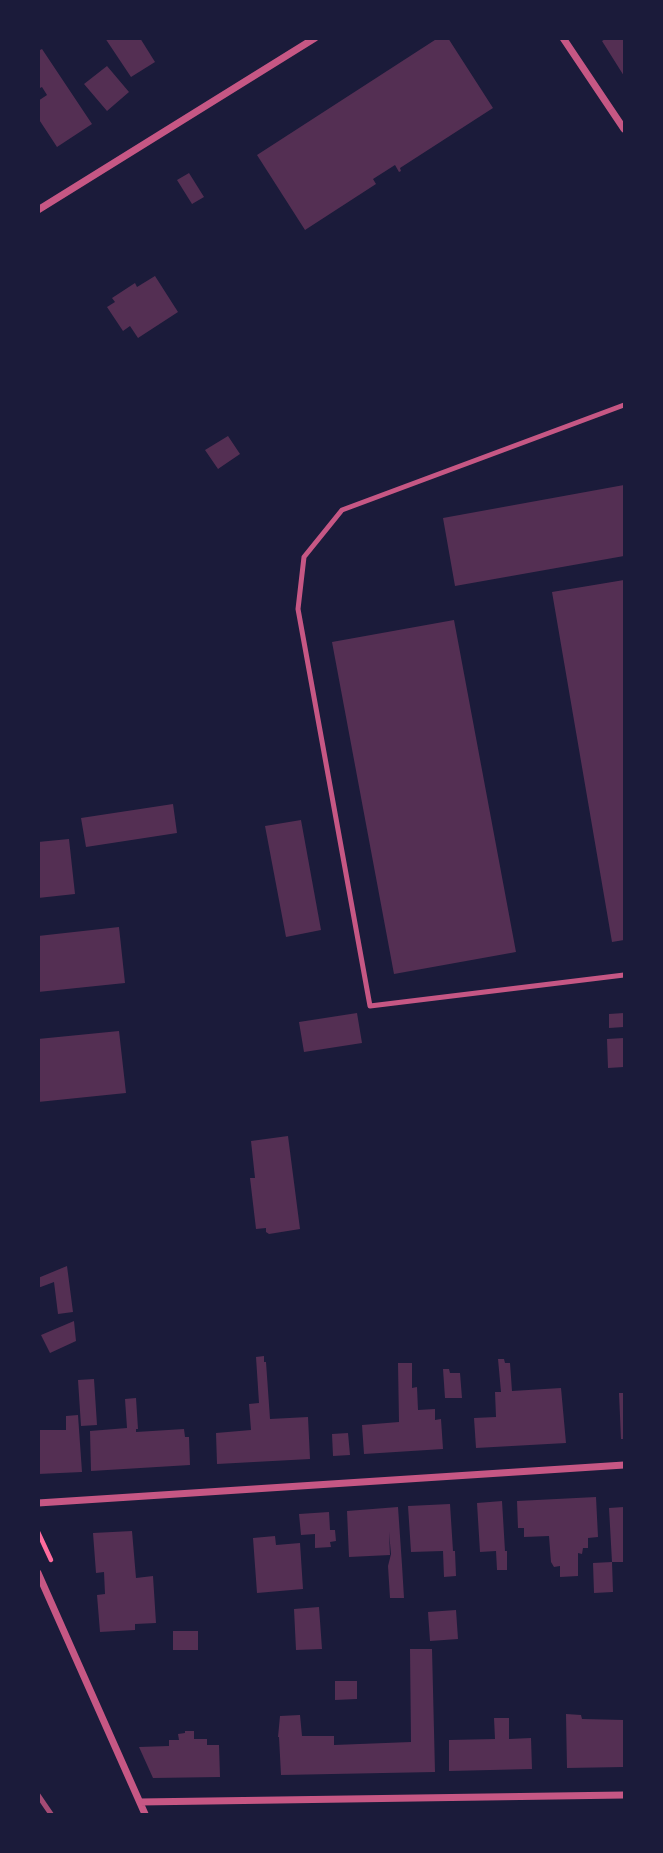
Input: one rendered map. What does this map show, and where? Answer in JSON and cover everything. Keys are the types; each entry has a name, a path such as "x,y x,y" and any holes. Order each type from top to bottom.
{"street":[{"path":"38,210 315,38"},
{"path":"566,39 625,129"},
{"path":"38,1503 625,1465"},
{"path":"38,1573 145,1815"},
{"path":"140,1802 625,1795"}],"lane":[{"path":"625,405 342,510 304,557 298,610 370,1006 625,975"}],"building":[{"path":"105,38 140,38 155,62 131,77"},
{"path":"438,38 448,38 493,108 400,168 401,171 399,172 395,165 373,179 376,184 305,230 257,155"},
{"path":"607,38 624,38 624,76 602,41"},
{"path":"42,49 92,124 57,147 38,118 38,101 47,95 42,87 38,89 38,51"},
{"path":"107,66 129,92 107,111 84,84"},
{"path":"189,173 204,197 192,204 177,180"},
{"path":"155,276 178,312 138,338 130,326 123,331 107,307 115,302 112,298 135,283 137,287"},
{"path":"228,436 240,454 218,469 205,450"},
{"path":"624,485 624,556 455,586 443,518"},
{"path":"624,580 624,940 612,942 552,592"},
{"path":"454,620 516,952 394,974 332,642"},
{"path":"173,804 177,833 86,847 81,818"},
{"path":"301,820 321,930 286,937 265,826"},
{"path":"69,839 75,894 38,898 38,842"},
{"path":"119,927 125,983 38,992 38,936"},
{"path":"357,1013 362,1043 304,1052 299,1022"},
{"path":"624,1013 624,1027 609,1028 609,1014"},
{"path":"119,1031 126,1093 38,1102 38,1039"},
{"path":"624,1038 624,1067 608,1068 607,1039"},
{"path":"288,1136 300,1229 269,1234 266,1228 256,1229 250,1178 255,1178 251,1141"},
{"path":"67,1266 73,1312 58,1314 54,1282 38,1288 38,1278"},
{"path":"74,1321 76,1341 50,1353 41,1335"},
{"path":"264,1356 270,1419 308,1417 310,1459 217,1464 216,1433 251,1430 249,1404 259,1403 256,1357"},
{"path":"498,1359 510,1363 512,1391 561,1388 566,1443 476,1448 474,1418 496,1417 495,1392 501,1392"},
{"path":"398,1363 412,1363 412,1388 417,1387 418,1410 435,1409 435,1420 441,1419 443,1449 364,1454 362,1425 399,1422"},
{"path":"443,1369 449,1369 450,1373 460,1373 462,1398 445,1398"},
{"path":"94,1379 97,1425 81,1426 78,1380"},
{"path":"619,1393 624,1393 624,1439 621,1439"},
{"path":"136,1398 136,1432 184,1429 185,1437 189,1437 190,1465 91,1471 90,1431 127,1428 125,1399"},
{"path":"78,1415 82,1472 38,1474 38,1430 66,1430 66,1416"},
{"path":"348,1433 350,1455 333,1456 332,1434"},
{"path":"596,1497 598,1537 588,1538 588,1548 583,1548 582,1554 578,1553 578,1576 560,1577 560,1566 554,1567 551,1562 549,1536 524,1537 524,1528 518,1528 517,1501"},
{"path":"502,1501 507,1570 497,1570 496,1551 480,1552 477,1503"},
{"path":"450,1504 456,1576 444,1577 443,1551 411,1552 408,1506"},
{"path":"398,1507 404,1598 390,1598 388,1566 391,1554 389,1532 390,1555 349,1557 347,1511"},
{"path":"624,1507 624,1562 612,1562 609,1508"},
{"path":"329,1512 330,1530 335,1530 336,1541 330,1542 331,1547 315,1548 315,1534 301,1535 299,1514"},
{"path":"132,1531 136,1578 153,1576 156,1623 135,1624 135,1630 100,1632 97,1595 105,1594 104,1572 96,1573 93,1533"},
{"path":"275,1536 276,1545 300,1543 303,1589 257,1593 253,1538"},
{"path":"612,1562 613,1592 594,1593 593,1563"},
{"path":"319,1607 322,1649 296,1650 294,1609"},
{"path":"456,1610 458,1639 430,1641 428,1612"},
{"path":"173,1631 198,1631 198,1650 173,1650"},
{"path":"410,1649 432,1649 435,1772 281,1775 278,1737 280,1716 300,1715 302,1736 334,1736 334,1745 411,1742"},
{"path":"335,1681 357,1681 357,1699 335,1700"},
{"path":"566,1714 581,1715 582,1719 624,1720 624,1767 567,1768"},
{"path":"494,1718 509,1718 509,1739 531,1738 532,1769 449,1771 449,1740 495,1739"},
{"path":"194,1731 194,1739 207,1739 207,1745 219,1745 220,1777 153,1778 139,1747 169,1746 169,1740 179,1740 178,1734"}],"railway":[{"path":"38,1795 51,1814"}]}
